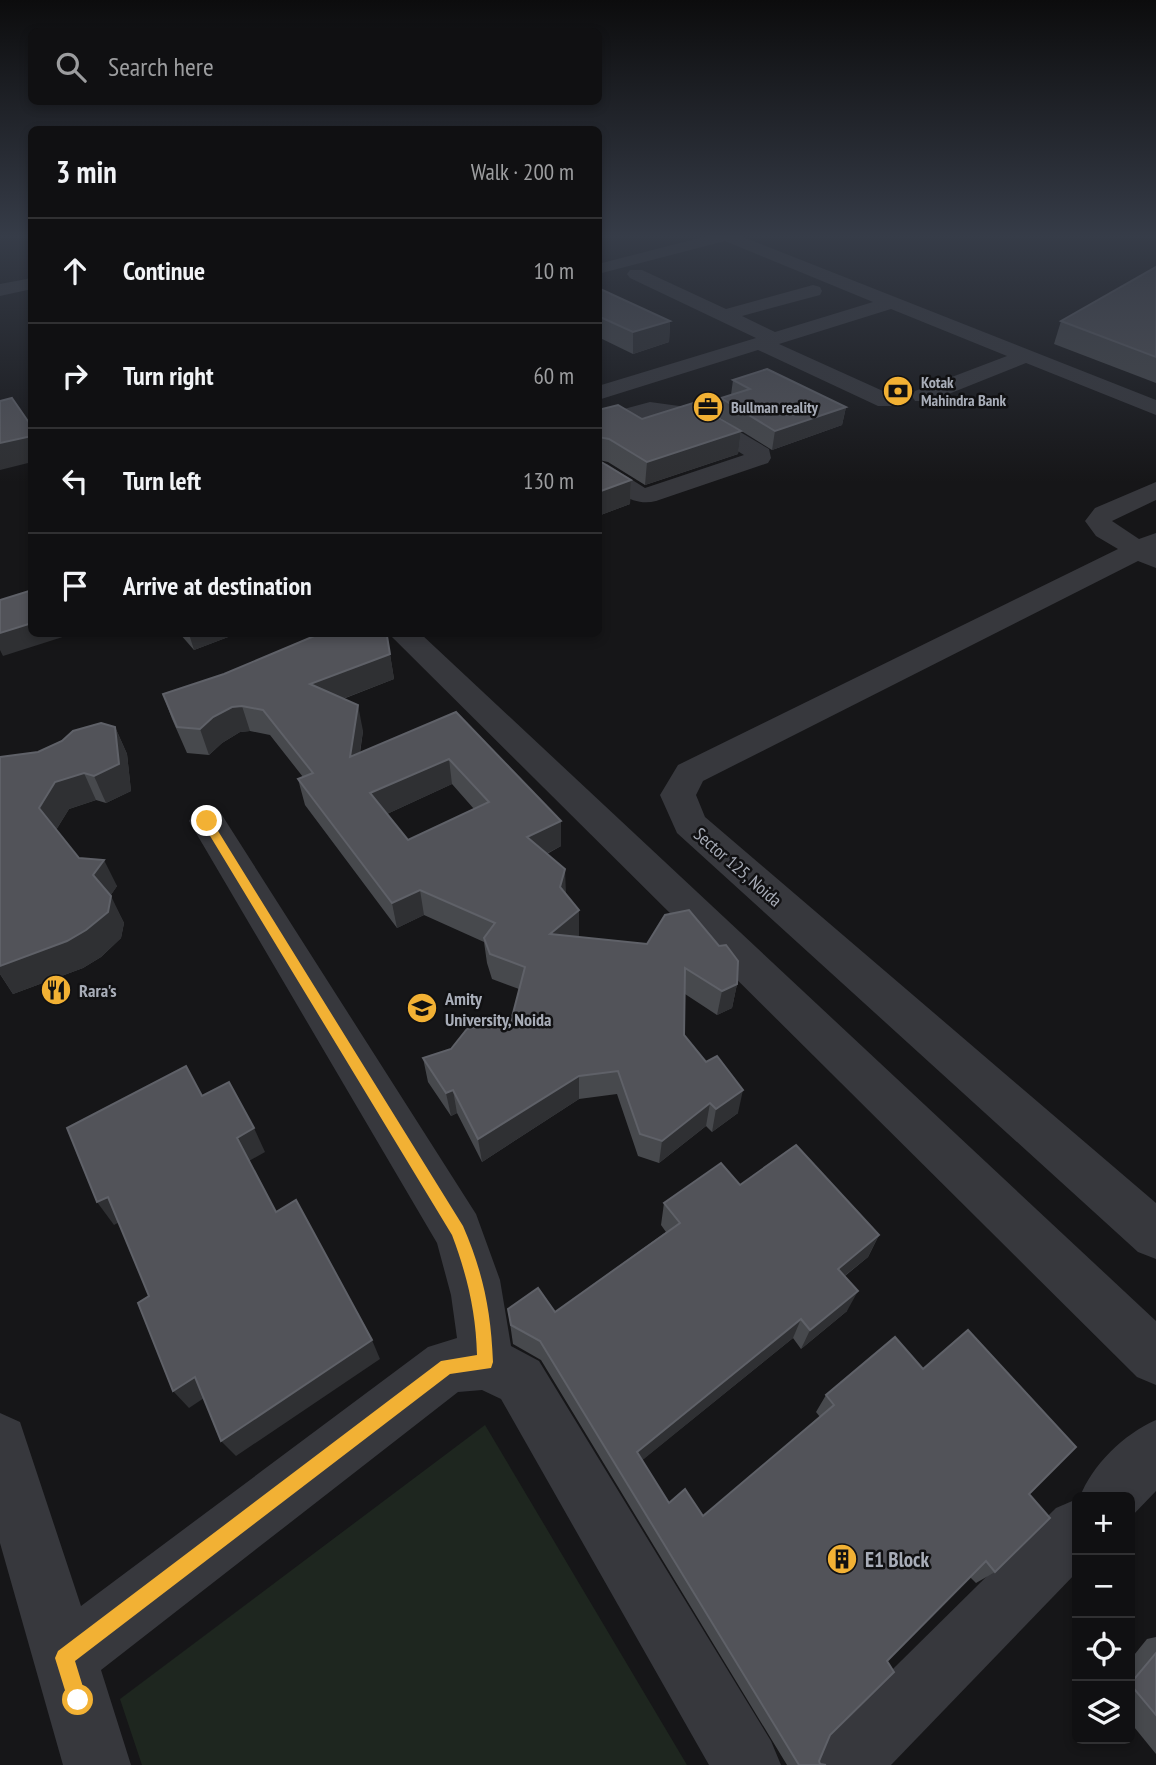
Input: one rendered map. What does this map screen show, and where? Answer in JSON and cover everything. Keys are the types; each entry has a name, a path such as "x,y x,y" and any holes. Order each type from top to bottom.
{"street":[{"path":"729,317 767,341 886,401"},
{"path":"604,394 843,317"},
{"path":"930,317 1156,408"},
{"path":"961,330 939,338 938,341 1000,366"},
{"path":"923,396 1025,356"},
{"path":"602,472 638,494 648,496 690,479 701,478 759,458 758,451 699,416 650,409 604,394"},
{"path":"604,394 623,415"},
{"path":"602,422 650,409"},
{"path":"1150,551 1105,530 1098,521 1104,514 1156,490"},
{"name":"Sector 125, Noida","path":"1150,551 690,773 678,795 690,824 1156,1235"},
{"path":"407,637 1156,1358"},
{"path":"207,821 458,1231 473,1270 484,1318 485,1362"},
{"path":"65,1658 447,1366 485,1362 520,1380 747,1765"},
{"path":"0,1442 97,1765"},
{"path":"1114,1492 1156,1449"},
{"path":"844,1765 1072,1534"}],"shaded area":[{"path":"485,1425 687,1765 142,1765 120,1699"}],"building":[{"path":"602,317 662,317 670,321 633,332"},
{"path":"1067,317 1156,317 1156,357 1061,321"},
{"path":"767,369 846,407 775,431 721,398 750,389 733,380"},
{"path":"12,398 28,421 28,437 0,443 0,401"},
{"path":"693,403 741,431 647,462 609,439 602,438 602,409 618,405 642,419"},
{"path":"602,462 631,480 602,491"},
{"path":"28,591 28,624 0,633 0,600"},
{"path":"312,637 387,637 390,654 310,684 358,705 350,757 456,712 561,821 527,837 565,869 560,887 579,910 550,934 647,944 665,915 689,910 719,946 726,945 738,961 737,984 722,991 685,968 684,1035 706,1062 717,1056 743,1090 716,1109 710,1103 662,1141 640,1134 618,1071 579,1076 478,1139 453,1090 446,1093 423,1058 451,1049 467,1029 511,1021 525,967 490,954 484,938 495,923 420,890 392,903 298,779 313,773 263,710 232,707 213,717 200,729 177,727 163,694 224,674","holes":["449,759 489,802 408,840 370,793"]},
{"path":"101,723 115,727 119,764 94,776 84,773 55,782 39,808 79,858 104,860 93,875 111,896 108,912 67,941 0,966 0,757 38,752 62,741 73,731"},
{"path":"186,1066 202,1096 229,1082 254,1128 237,1138 276,1212 296,1200 372,1340 221,1441 195,1377 173,1391 138,1303 149,1296 108,1197 97,1202 67,1128"},
{"path":"796,1145 879,1235 838,1269 858,1291 810,1330 801,1319 637,1452 669,1503 685,1489 703,1516 834,1405 826,1395 895,1337 923,1369 968,1330 1076,1447 1029,1494 1050,1518 995,1572 986,1561 887,1661 894,1672 830,1735 819,1761 820,1764 826,1765 799,1765 540,1341 511,1325 508,1309 538,1288 555,1312 680,1223 664,1203 721,1163 740,1185"},
{"path":"1156,1653 1156,1715 1135,1690 1135,1678"}],"place":[{"name":"Kotak Mahindra Bank","path":"898,391"},
{"name":"Bullman reality","path":"708,407"},
{"name":"Rara's","path":"56,990"},
{"name":"Amity University, Noida","path":"422,1008"},
{"name":"E1 Block","path":"842,1559"}],"route":[{"path":"78,1700 65,1658 447,1366 485,1362 484,1318 473,1270 458,1231 207,821"}]}
